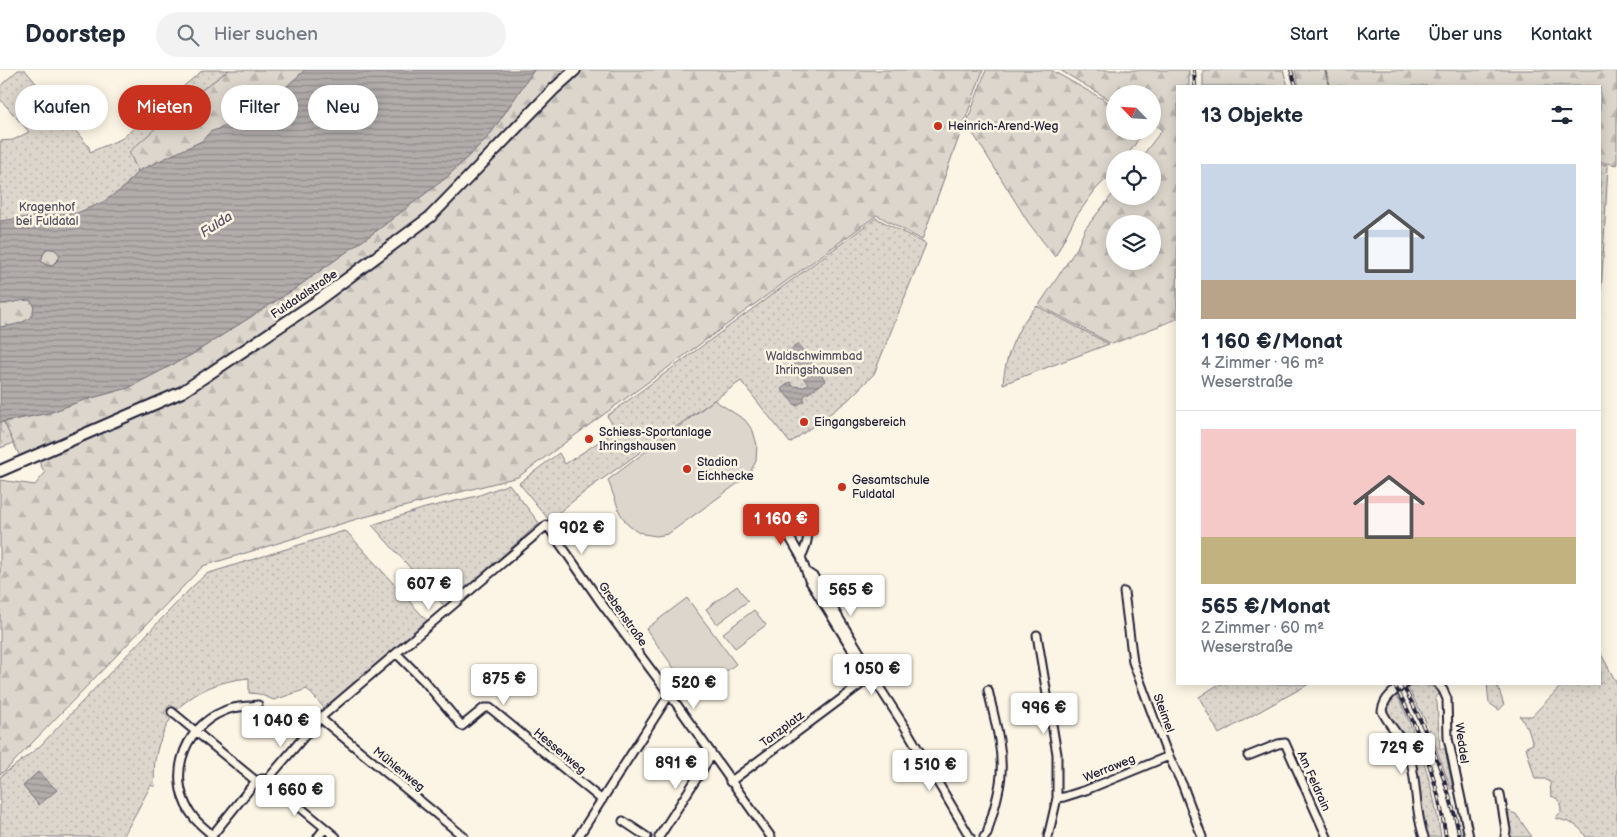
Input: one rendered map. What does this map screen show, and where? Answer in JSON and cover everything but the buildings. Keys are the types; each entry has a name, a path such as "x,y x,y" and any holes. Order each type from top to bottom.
{"main road":[{"name":"Fuldatalstraße","path":"0,471 182,392 313,304 430,217 554,89 575,70"}],"street":[{"path":"801,557 806,547 808,535 806,526 798,518 791,519 788,522 786,531 801,557 808,572 809,580 866,672 872,676 905,727 970,837"},
{"name":"Grebenstraße","path":"397,654 547,525 771,837"},
{"name":"Steimel","path":"1124,592 1131,657 1202,837"},
{"path":"1037,635 1056,739 1058,774 1057,798 1048,837"},
{"path":"267,780 320,718 397,654"},
{"name":"Hessenweg","path":"397,654 425,682 462,726 484,708 490,708 602,800"},
{"name":"Tanzplatz","path":"730,782 872,676"},
{"path":"1404,685 1386,699 1382,710 1386,720 1405,746 1411,760 1418,818 1424,837"},
{"name":"Weddel","path":"1439,685 1447,700 1448,738 1470,837"},
{"path":"984,837 987,834 995,805 1001,772 999,744 988,690"},
{"path":"578,837 669,695"},
{"path":"258,705 225,710 205,722 187,743 179,770 180,782 184,800 195,819 212,836 256,781 262,779 267,780 336,837"},
{"path":"172,712 256,781"},
{"name":"Mühlenweg","path":"320,718 464,837"},
{"name":"Am Feldrain","path":"1248,756 1285,743 1327,837"},
{"path":"659,837 711,756"},
{"name":"Werraweg","path":"1057,798 1079,792 1169,756"},
{"path":"1500,794 1506,830 1504,837"},
{"path":"623,821 647,837"},
{"path":"318,837 326,828"}],"green space":[{"name":"Kragenhof bei Fuldatal","path":"18,70 25,70 37,85 15,85 15,116 0,99 0,86"},
{"name":"Kragenhof bei Fuldatal","path":"203,70 229,70 209,85 185,85"},
{"path":"229,70 305,70 288,85 221,85 221,128 210,132 202,141 138,171 129,152 154,130 211,130 211,85 209,85"},
{"path":"534,70 983,70 922,240 877,215 518,477 357,519 203,566 0,774 0,480 35,485 45,473 37,458 20,457 4,422 49,413 81,401 128,388 191,355 293,290 379,229 447,177 489,136"},
{"path":"986,70 1051,70 1106,101 1106,140 1138,140 1131,150 1106,150 1106,179 1096,189 1075,218 1055,257 1028,222 966,125"},
{"path":"1060,70 1189,70 1189,85 1176,85 1176,319 1112,344 1039,305 1077,248 1085,229 1106,202 1106,205 1161,205 1161,150 1147,150 1154,140 1161,140 1161,85 1106,85 1106,98"},
{"path":"1203,70 1283,70 1288,85 1203,85"},
{"path":"1295,70 1617,70 1617,165 1601,162 1601,85 1299,85"},
{"name":"Kragenhof bei Fuldatal","path":"27,130 75,130 89,147 90,152 121,139 132,130 165,130 138,171 0,326 0,141 13,140 29,132"},
{"path":"1601,164 1608,165 1601,295"},
{"name":"Waldschwimmbad Ihringshausen","path":"876,218 926,244 874,374 847,401 790,443 741,381 591,487 549,520 519,483 559,453 565,464 617,430 607,416"},
{"path":"46,249 55,250 61,256 51,266 41,261"},
{"path":"18,300 30,300 34,305 32,315 21,323 0,327 0,304 7,304"},
{"path":"1037,306 1109,344 1003,384 1006,363 1013,342 1024,322"},
{"name":"Stadion Eichhecke","path":"714,400 745,420 753,431 757,445 756,461 748,476 668,534 657,536 639,533 628,525 620,513 608,480"},
{"path":"0,422 4,422 14,443 0,448"},
{"path":"509,484 539,523 445,607 372,525 425,508 477,496"},
{"path":"344,531 347,532 428,622 325,709 307,689 274,700 259,694 249,693 249,678 229,681 210,687 193,696 177,709 170,705 164,713 171,718 159,743 155,760 155,787 151,785 123,837 0,837 0,777 39,747 206,574","holes":["38,772 39,805 23,786"]},
{"path":"737,586 748,601 717,624 706,609"},
{"path":"687,598 736,664 694,696 646,629"},
{"path":"754,610 766,625 735,648 723,633"},
{"path":"1601,654 1617,684 1617,837 1586,837 1577,826 1555,818 1561,812 1560,804 1556,798 1551,796 1550,782 1545,779 1535,779 1526,747 1533,744 1528,729 1520,716 1532,716 1562,685 1601,685"},
{"path":"1217,685 1307,685 1219,734 1199,697"},
{"path":"1424,685 1433,687 1439,695 1435,697 1440,749 1445,749 1453,789 1451,789 1429,728 1408,688"},
{"path":"1487,685 1497,685 1504,705 1499,710 1489,703"},
{"path":"1396,693 1412,728 1424,763 1434,799 1441,837 1428,837 1420,809 1416,759 1410,746 1393,726 1387,715 1388,705"},
{"path":"1508,811 1516,814 1532,837 1509,837 1510,823"}],"water":[{"name":"Fulda","path":"305,70 534,70 489,136 447,177 379,229 293,290 191,355 128,388 81,401 49,413 0,422 0,327 25,321 32,315 34,305 30,300 0,304 0,221 43,215 77,213 103,202 125,187 138,171 202,141 210,132 221,128 221,130 298,130 298,85 288,85","holes":["46,249 54,250 60,256 57,261 51,266 41,261"]},
{"path":"798,344 826,381 804,396 804,401 796,406 781,389 790,382 793,386 804,387 808,384 785,353"},
{"path":"38,772 57,790 39,805 23,786"}],"waterway":[{"path":"1325,70 1330,85"}],"railway":[{"path":"1194,70 1195,85"},
{"path":"1291,70 1296,85"},
{"path":"1395,685 1412,720 1427,758 1443,817 1446,837"},
{"path":"1403,685 1437,758 1450,797 1460,837"}],"place":[{"name":"Heinrich-Arend-Weg","path":"938,126"},
{"name":"Eingangsbereich","path":"804,422"},
{"name":"Schiess-Sportanlage Ihringshausen","path":"589,439"},
{"name":"Stadion Eichhecke","path":"687,469"},
{"name":"Gesamtschule Fuldatal","path":"842,487"}]}
